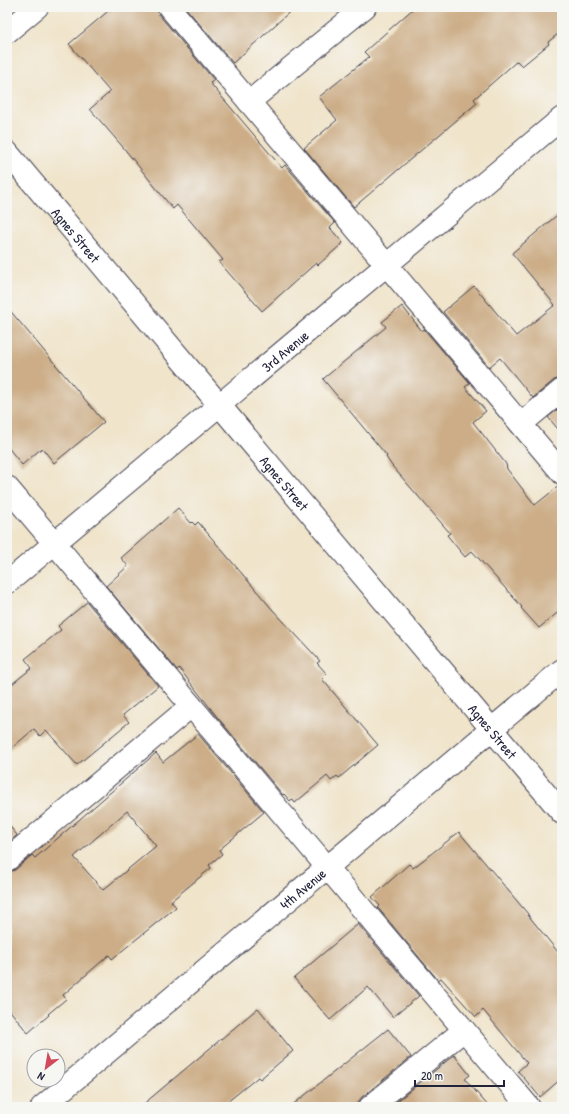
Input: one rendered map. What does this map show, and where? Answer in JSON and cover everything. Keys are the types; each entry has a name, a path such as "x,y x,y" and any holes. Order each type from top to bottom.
{"street":[{"path":"7,32 37,7"},
{"path":"169,7 562,473"},
{"path":"249,102 365,7"},
{"name":"3rd Avenue","path":"7,583 562,118"},
{"name":"Agnes Street","path":"7,152 562,813"},
{"path":"521,424 562,390"},
{"path":"7,488 529,1107"},
{"name":"4th Avenue","path":"42,1107 562,670"},
{"path":"7,860 191,706"},
{"path":"370,1107 464,1030"}],"building":[{"path":"113,7 157,7 159,15 214,80 210,83 282,168 285,165 335,223 330,228 343,243 318,265 316,263 262,311 219,262 223,260 177,205 173,209 90,109 110,92 69,44"},
{"path":"185,7 295,7 233,63"},
{"path":"415,7 562,7 562,31 548,42 549,44 522,66 517,61 474,99 477,103 354,207 304,148 337,120 319,97 369,57 364,52"},
{"path":"562,211 562,378 554,380 533,398 500,358 489,367 443,312 474,286 516,336 555,305 512,253"},
{"path":"402,306 422,331 424,329 470,383 465,387 486,411 473,422 506,464 507,469 535,505 562,485 562,609 539,628 472,551 465,557 447,535 450,533 392,466 386,457 387,456 323,379 386,327 382,322"},
{"path":"7,307 104,422 54,463 42,448 22,465 7,446"},
{"path":"562,406 562,434 548,417"},
{"path":"178,508 191,523 192,522 195,525 198,522 272,609 320,661 317,663 327,674 322,679 378,745 339,778 337,776 331,781 327,776 295,803 292,799 290,801 284,794 283,795 218,718 179,668 177,670 106,586 128,566 121,558"},
{"path":"87,602 158,686 123,715 129,722 77,765 46,730 40,736 34,729 7,752 7,688 32,668 25,659 61,630 58,626"},
{"path":"198,734 264,812 219,850 222,854 209,865 211,868 171,901 176,907 112,959 109,955 63,995 66,999 28,1033 7,1007 7,872 15,870 32,855 35,858 156,753 163,762","holes":["127,811 156,846 103,890 74,857"]},
{"path":"7,823 17,835 7,844"},
{"path":"459,832 562,957 562,1078 540,1097 518,1071 527,1063 483,1010 476,1017 441,978 438,980 378,908 380,906 372,897 409,864 413,868"},
{"path":"358,924 419,996 393,1017 368,987 330,1020 294,978"},
{"path":"258,1008 293,1051 260,1079 258,1077 221,1107 140,1107"},
{"path":"388,1029 411,1057 362,1097 358,1102 358,1107 290,1107"},
{"path":"454,1055 470,1075 465,1079 489,1107 390,1107"}]}
